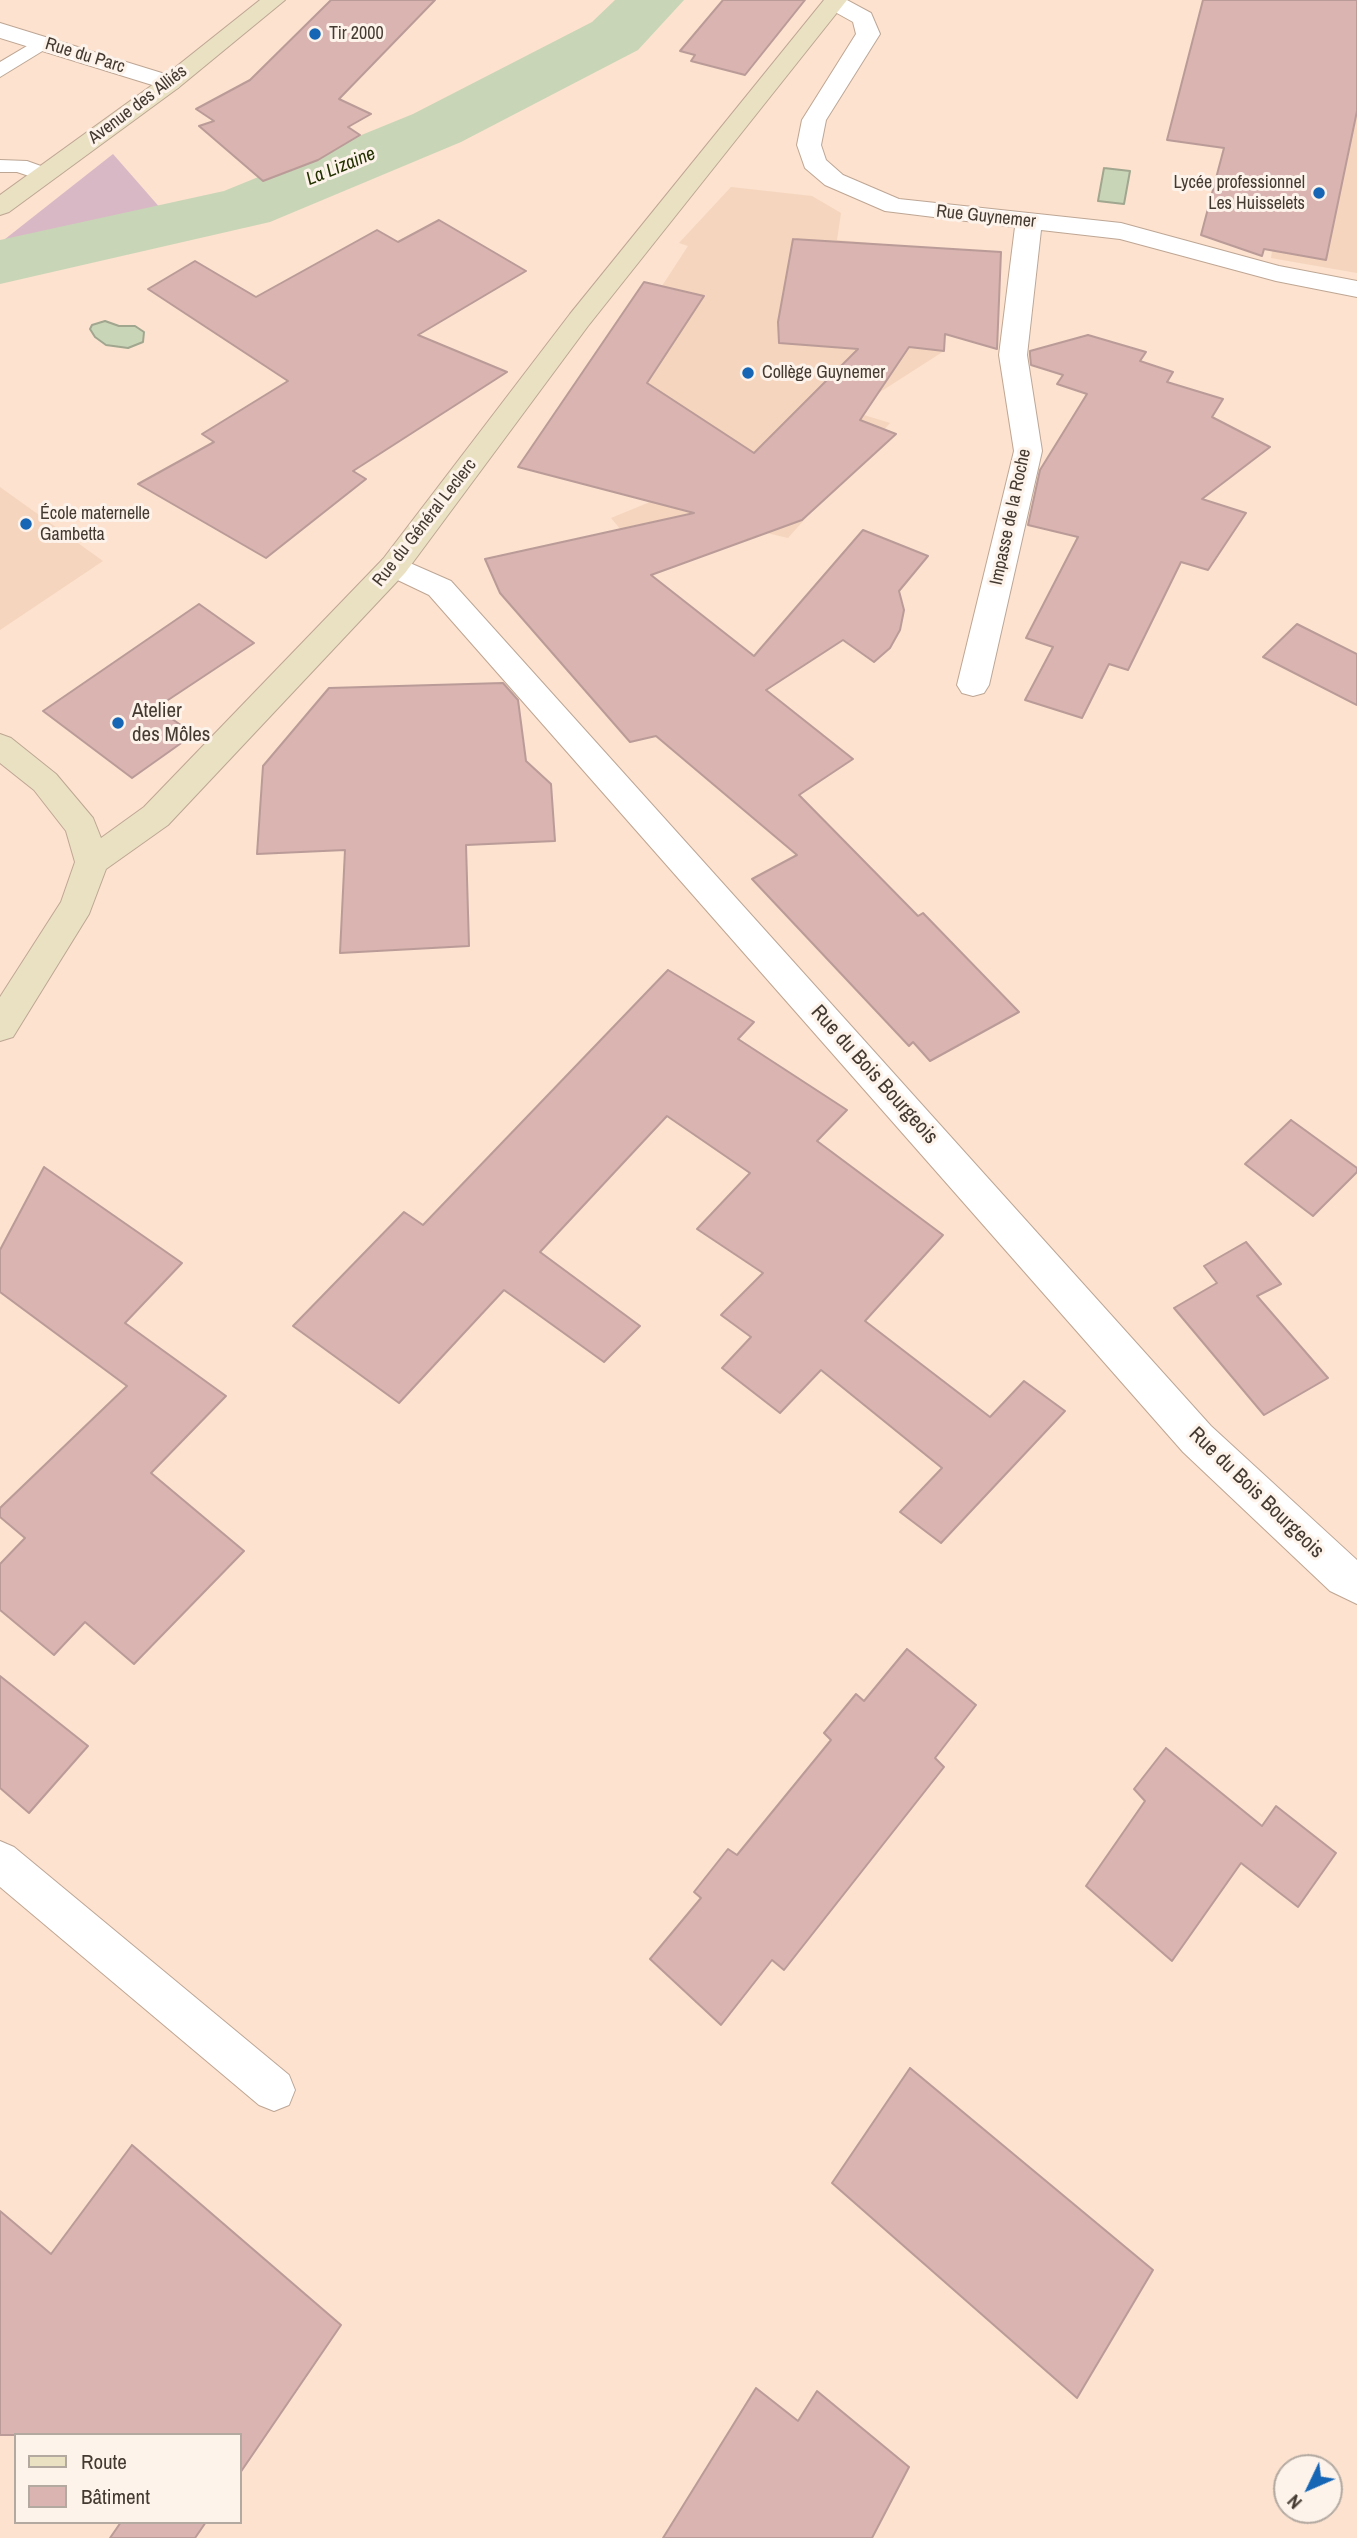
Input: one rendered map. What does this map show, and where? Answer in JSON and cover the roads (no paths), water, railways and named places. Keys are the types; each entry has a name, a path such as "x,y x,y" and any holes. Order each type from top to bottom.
{"street":[{"name":"Avenue des Alliés","path":"0,207 170,83 274,0"},
{"name":"Rue Guynemer","path":"835,1 863,18 868,34 814,120 809,145 814,163 834,180 894,206 1121,231 1276,273 1357,289"},
{"name":"Rue du Général Leclerc","path":"92,862 156,816 394,566 579,320 835,1"},
{"name":"Rue du Parc","path":"0,30 170,83"},
{"name":"Impasse de la Roche","path":"973,685 1028,451 1013,355 1029,221"},
{"name":"Rue du Bois Bourgeois","path":"394,566 440,587 1197,1439 1345,1577 1357,1584"},
{"path":"0,746 53,791 81,827 92,862 77,905 0,1027"}],"lane":[{"path":"0,71 42,43"},
{"path":"0,166 19,166 44,175"},
{"path":"0,1861 274,2090"}],"waterway":[{"name":"La Lizaine","path":"0,262 245,207 437,128 615,36 652,0"}],"place":[{"name":"Tir 2000","path":"315,34"},
{"name":"Lycée professionnel Les Huisselets","path":"1319,193"},
{"name":"Collège Guynemer","path":"748,373"},
{"name":"École maternelle Gambetta","path":"26,524"},
{"name":"Atelier des Môles","path":"118,723"}]}
